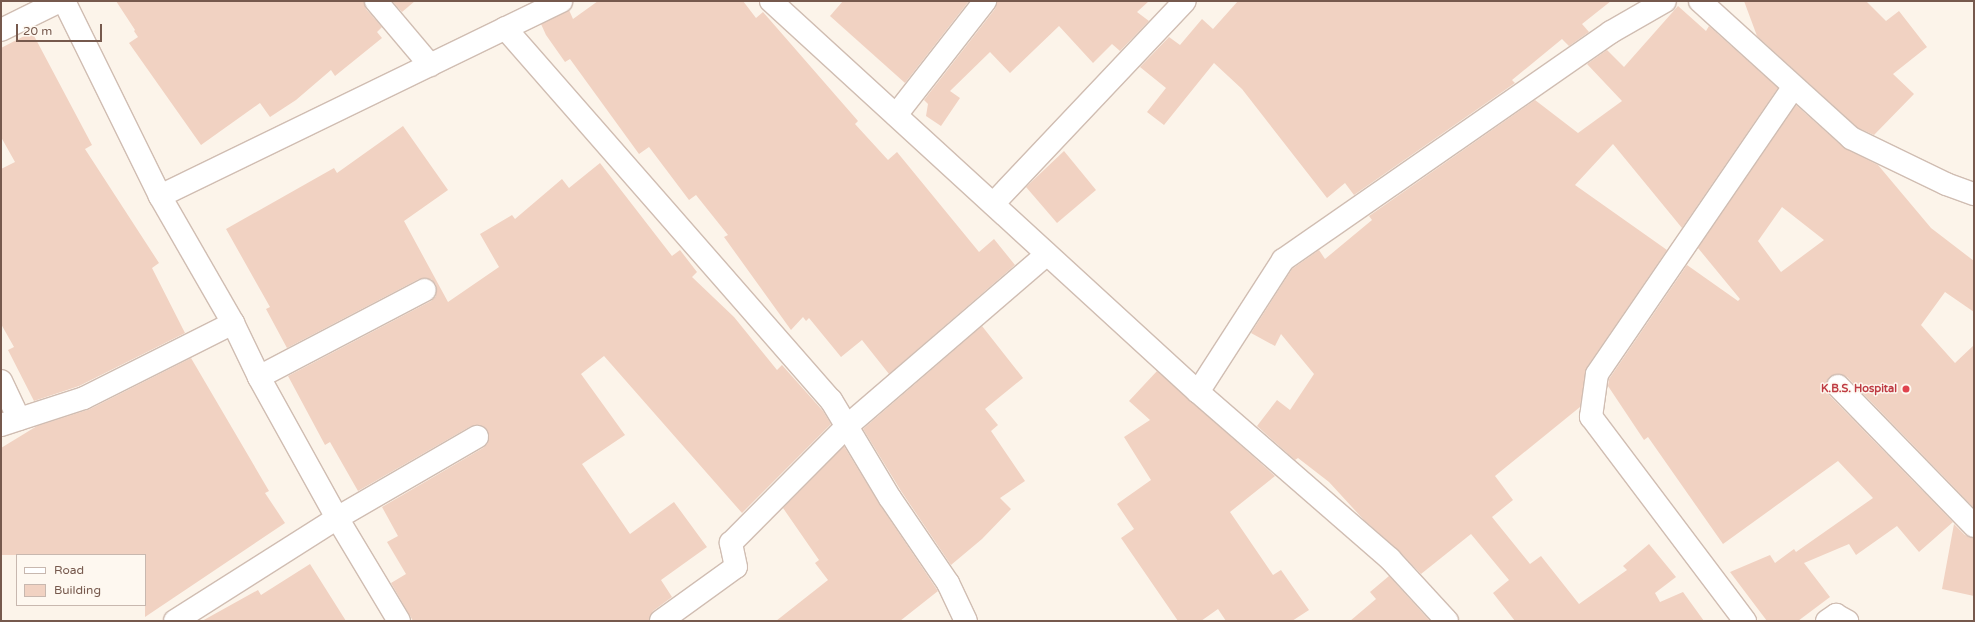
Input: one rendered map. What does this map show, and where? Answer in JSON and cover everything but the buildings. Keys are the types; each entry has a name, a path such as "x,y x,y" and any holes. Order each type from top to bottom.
{"street":[{"path":"1,30 60,1"},
{"path":"64,1 160,196 233,323 259,377 337,518 399,621"},
{"path":"376,1 430,65"},
{"path":"160,196 561,1"},
{"path":"771,1 1198,392 1390,559 1447,621"},
{"path":"896,115 985,1"},
{"path":"993,204 1185,1"},
{"path":"1198,392 1283,260 1610,32 1665,1"},
{"path":"1700,1 1793,88 1851,138 1946,184 1974,194"},
{"path":"505,28 800,361 831,400 890,498 948,583 966,621"},
{"path":"1745,621 1591,417 1597,374 1793,88"},
{"path":"661,621 736,567 731,543 846,427 1047,254"},
{"path":"259,377 425,290"},
{"path":"1,381 10,422 84,398 233,323"},
{"path":"1838,386 1974,526"},
{"path":"175,621 337,518 477,437"},
{"path":"1827,621 1836,616 1847,621"}],"place":[{"name":"K.B.S. Hospital","path":"1906,389"}]}
